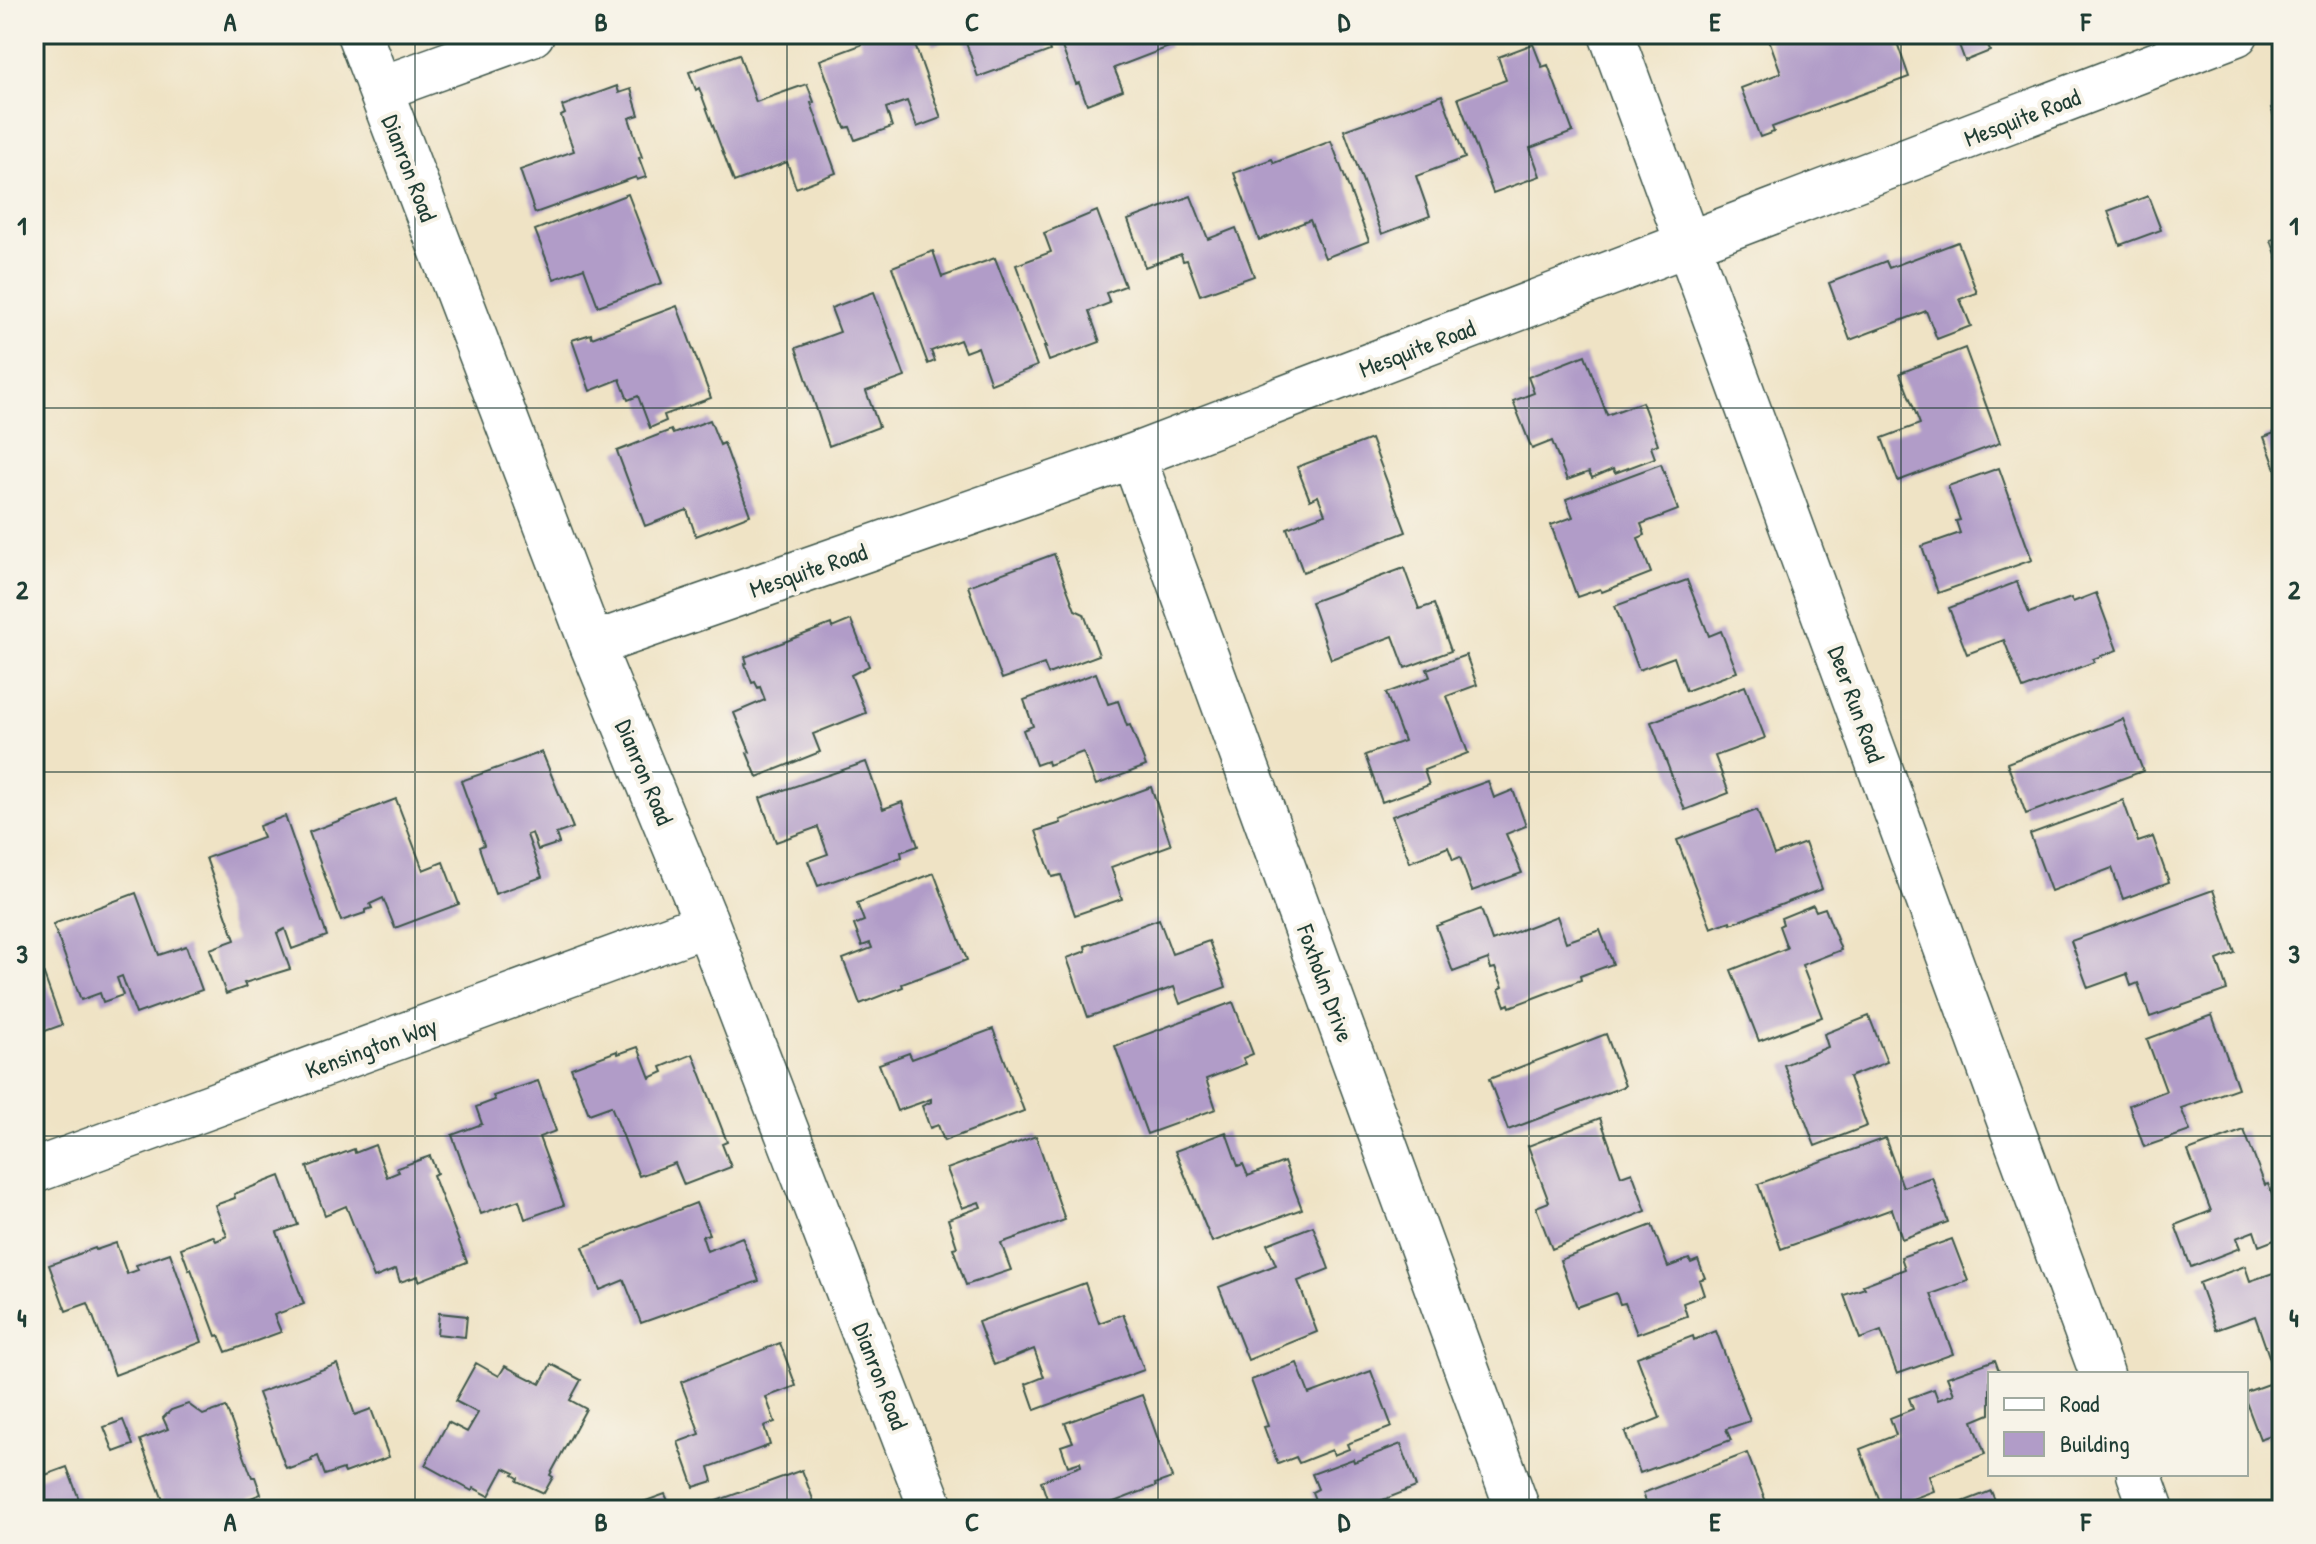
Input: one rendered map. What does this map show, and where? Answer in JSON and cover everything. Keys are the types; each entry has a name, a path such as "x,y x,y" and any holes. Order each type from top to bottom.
{"street":[{"name":"Dianron Road","path":"359,34 592,645 707,924 932,1510"},
{"path":"380,89 532,34"},
{"name":"Deer Run Road","path":"1611,34 2101,1372"},
{"name":"Mesquite Road","path":"592,645 1133,456 2236,34"},
{"name":"Foxholm Drive","path":"1133,456 1518,1510"},
{"name":"Kensington Way","path":"34,1171 707,924"},
{"path":"2140,1476 2152,1510"}],"building":[{"path":"858,34 916,34 919,44 915,45 941,118 917,127 907,101 886,108 892,127 855,140 850,127 845,128 820,60 861,45"},
{"path":"930,34 962,34 934,45"},
{"path":"963,34 1044,34 1050,51 978,77"},
{"path":"1057,34 1164,34 1169,47 1114,68 1123,90 1087,104"},
{"path":"1182,34 1221,34 1186,47"},
{"path":"1767,34 1894,34 1909,77 1772,127 1774,132 1760,137 1741,88 1781,73"},
{"path":"1955,34 1984,34 1990,51 1965,61"},
{"path":"1533,44 1542,67 1548,65 1573,132 1530,148 1540,176 1493,193 1458,98 1506,80 1498,57"},
{"path":"739,54 756,102 807,84 836,173 796,188 787,162 734,182 699,88 696,90 689,72"},
{"path":"617,86 619,93 631,89 639,115 629,118 646,177 637,180 636,177 535,213 520,170 574,151 561,116 565,114 562,106"},
{"path":"1442,95 1465,158 1416,176 1430,216 1382,234 1344,130"},
{"path":"2282,103 2282,137 2271,108"},
{"path":"1331,141 1369,241 1325,258 1310,220 1259,240 1234,173 1272,159 1274,163"},
{"path":"628,194 662,283 598,306 584,268 554,279 535,230"},
{"path":"1191,196 1208,239 1236,228 1254,276 1200,295 1187,260 1183,261 1181,254 1145,267 1128,220"},
{"path":"2148,196 2161,230 2120,245 2108,211"},
{"path":"1097,211 1125,286 1106,293 1110,303 1089,311 1100,342 1049,361 1016,265 1051,252 1044,233"},
{"path":"2282,236 2282,271 2271,240"},
{"path":"1958,242 1977,293 1960,299 1971,326 1937,339 1926,311 1850,340 1829,283 1886,261 1889,268"},
{"path":"933,251 942,277 995,258 1037,366 991,384 978,347 965,352 960,340 931,351 935,361 928,364 892,267"},
{"path":"874,292 905,377 866,391 879,427 829,446 796,348 840,332 831,308"},
{"path":"677,306 711,398 664,415 666,421 650,428 638,396 628,400 620,379 590,391 572,340 591,334 592,338"},
{"path":"1965,348 2000,443 1898,481 1882,438 1920,424 1900,373"},
{"path":"1585,355 1607,415 1642,402 1658,444 1651,447 1655,458 1615,473 1613,469 1592,478 1589,472 1567,480 1552,441 1532,449 1513,401 1534,393 1528,377"},
{"path":"710,420 720,445 724,443 750,515 696,536 687,510 645,526 617,451 671,430 673,434"},
{"path":"2282,430 2282,472 2278,474 2264,437"},
{"path":"1371,439 1406,532 1303,572 1287,528 1325,514 1318,496 1310,500 1297,467"},
{"path":"1661,464 1678,510 1641,524 1645,535 1638,538 1651,573 1602,592 1600,589 1577,597 1551,525 1573,517 1566,499"},
{"path":"1999,468 2032,560 1938,593 1922,546 1960,533 1956,521 1960,520 1948,486"},
{"path":"1054,554 1075,610 1084,614 1099,655 1048,674 1044,664 1002,679 968,586"},
{"path":"1404,568 1419,609 1434,604 1451,651 1405,668 1393,636 1331,659 1311,602"},
{"path":"1687,580 1709,636 1721,631 1737,672 1686,691 1674,657 1639,670 1615,606"},
{"path":"2017,582 2029,613 2096,593 2117,650 2023,689 2004,640 1967,654 1949,608"},
{"path":"851,620 869,666 851,675 866,713 813,734 820,752 757,777 734,713 765,700 760,687 752,683 745,657 831,624 832,628"},
{"path":"1466,655 1477,685 1447,696 1468,753 1424,770 1429,785 1382,802 1365,755 1404,741 1386,693 1430,677 1427,669"},
{"path":"1096,673 1108,704 1118,701 1146,766 1096,785 1083,752 1048,765 1047,761 1036,765 1023,730 1033,726 1024,700"},
{"path":"1745,686 1765,738 1715,756 1729,793 1685,810 1651,722"},
{"path":"2123,719 2143,771 2026,814 2007,763"},
{"path":"542,752 573,828 556,834 559,843 538,850 532,833 527,835 542,877 495,894 479,847 484,845 461,781"},
{"path":"866,762 883,809 902,802 918,846 901,852 902,857 818,886 808,861 828,854 818,827 776,842 760,798"},
{"path":"1488,781 1494,798 1513,790 1526,826 1506,834 1522,873 1472,891 1460,857 1453,860 1448,847 1410,862 1392,816"},
{"path":"1151,787 1171,845 1111,867 1122,899 1075,915 1061,875 1052,877 1036,831"},
{"path":"396,799 423,870 443,862 459,904 395,928 383,898 370,904 372,908 365,910 365,913 341,921 309,832"},
{"path":"2123,800 2138,842 2153,837 2169,882 2123,899 2112,868 2051,891 2030,834"},
{"path":"1757,810 1774,855 1805,843 1822,889 1731,924 1730,921 1711,928 1677,840"},
{"path":"285,816 327,936 292,949 285,929 277,933 290,969 244,983 246,987 226,994 210,949 235,940 206,858 263,838 259,826"},
{"path":"934,873 967,960 902,984 903,987 860,1004 843,959 872,948 870,943 862,946 854,925 864,921 857,903"},
{"path":"2213,890 2235,953 2217,960 2227,990 2150,1017 2138,983 2131,986 2127,974 2088,988 2071,941"},
{"path":"136,893 159,955 186,946 202,990 136,1014 122,976 117,978 123,995 103,1002 100,993 81,1000 53,924"},
{"path":"1813,905 1816,911 1825,908 1841,950 1802,965 1822,1017 1759,1041 1731,970 1787,948 1779,926 1783,924 1781,918"},
{"path":"1481,909 1492,941 1557,916 1566,942 1600,930 1613,964 1580,976 1581,980 1510,1007 1509,1004 1505,1006 1499,989 1503,987 1488,959 1453,972 1436,926"},
{"path":"1159,919 1172,954 1209,941 1226,987 1180,1004 1174,987 1088,1017 1067,958 1086,951 1085,946"},
{"path":"34,947 62,1025 34,1035"},
{"path":"1233,1002 1253,1054 1243,1058 1246,1064 1206,1079 1216,1109 1147,1134 1115,1046"},
{"path":"2212,1015 2238,1088 2181,1108 2190,1131 2144,1147 2129,1105 2166,1091 2147,1039"},
{"path":"1869,1016 1887,1062 1849,1077 1867,1126 1815,1146 1784,1065 1828,1047 1824,1034"},
{"path":"993,1029 1024,1111 944,1141 938,1125 930,1128 922,1106 931,1099 897,1111 879,1064 909,1053 912,1059"},
{"path":"1606,1034 1625,1086 1508,1130 1489,1079"},
{"path":"638,1047 650,1078 663,1072 661,1067 693,1054 727,1142 722,1144 731,1167 684,1185 675,1163 639,1176 611,1106 589,1114 571,1068 617,1051 618,1054"},
{"path":"538,1081 556,1131 539,1137 564,1205 525,1219 519,1200 481,1214 452,1135 482,1124 476,1107 495,1100 493,1096"},
{"path":"1600,1118 1621,1176 1632,1172 1646,1211 1552,1249 1536,1207 1549,1202 1528,1146"},
{"path":"2244,1130 2265,1185 2268,1184 2274,1200 2282,1197 2282,1237 2259,1246 2254,1231 2236,1238 2240,1248 2191,1267 2175,1225 2211,1211 2188,1151"},
{"path":"1226,1132 1238,1166 1243,1164 1248,1176 1284,1162 1302,1209 1212,1242 1175,1151"},
{"path":"1036,1136 1065,1220 1001,1243 1011,1270 966,1285 953,1248 957,1247 948,1219 981,1207 979,1202 962,1208 947,1169"},
{"path":"1885,1138 1903,1187 1932,1177 1948,1222 1902,1239 1892,1209 1781,1249 1758,1184"},
{"path":"375,1145 387,1177 399,1172 397,1168 430,1156 437,1173 433,1175 467,1262 419,1281 418,1276 400,1282 396,1269 374,1278 346,1206 325,1215 307,1167 354,1149 355,1153"},
{"path":"280,1176 298,1225 277,1232 304,1304 274,1315 281,1332 226,1352 219,1335 216,1336 181,1248 213,1236 216,1241 227,1236 215,1205"},
{"path":"696,1203 709,1234 702,1236 707,1251 742,1237 759,1281 641,1323 624,1280 600,1290 583,1247"},
{"path":"1652,1225 1668,1267 1689,1259 1691,1263 1698,1260 1705,1278 1699,1280 1704,1295 1683,1303 1687,1316 1637,1334 1625,1303 1620,1304 1616,1293 1577,1307 1560,1260"},
{"path":"1313,1226 1329,1269 1298,1281 1317,1332 1248,1360 1219,1287 1276,1265 1267,1244"},
{"path":"1952,1239 1968,1281 1931,1294 1953,1354 1897,1374 1881,1331 1860,1339 1844,1295 1905,1269 1901,1257"},
{"path":"116,1243 127,1274 138,1270 136,1265 170,1253 202,1342 115,1375 88,1303 66,1311 49,1265"},
{"path":"2245,1266 2250,1281 2282,1270 2282,1359 2271,1362 2255,1316 2216,1330 2199,1283"},
{"path":"1085,1283 1099,1323 1123,1314 1144,1370 1035,1410 1026,1384 1044,1377 1034,1349 994,1365 978,1322"},
{"path":"439,1313 467,1316 465,1337 437,1334"},
{"path":"1716,1331 1750,1421 1726,1429 1731,1440 1640,1473 1625,1432 1660,1418 1637,1357 1693,1336 1694,1340"},
{"path":"780,1343 796,1386 766,1397 775,1422 764,1426 770,1445 709,1467 713,1481 694,1487 678,1442 700,1434 681,1382"},
{"path":"1995,1360 1999,1372 1988,1372 1988,1415 1973,1421 1985,1454 1929,1476 1934,1491 1883,1510 1860,1449 1896,1435 1890,1418 1913,1409 1909,1398 1934,1389 1938,1400 1954,1394 1947,1377"},
{"path":"476,1363 499,1376 505,1366 540,1384 551,1364 581,1380 570,1400 586,1409 550,1475 553,1477 544,1493 517,1481 518,1478 513,1475 515,1473 504,1468 489,1496 474,1488 472,1491 425,1465 448,1422 467,1432 478,1413 455,1401"},
{"path":"1297,1363 1309,1394 1371,1371 1392,1427 1347,1444 1349,1449 1334,1455 1332,1450 1299,1463 1296,1457 1278,1464 1251,1380"},
{"path":"337,1364 355,1415 371,1409 389,1457 345,1473 343,1469 325,1475 318,1456 312,1461 286,1468 258,1393"},
{"path":"2282,1379 2282,1431 2260,1439 2248,1407 2248,1391"},
{"path":"1142,1395 1172,1478 1098,1510 1051,1510 1041,1481 1081,1466 1080,1462 1068,1466 1061,1446 1073,1442 1065,1423"},
{"path":"188,1404 203,1415 226,1407 261,1494 229,1507 227,1503 216,1507 218,1510 163,1510 161,1504 164,1503 140,1440 168,1429 163,1418 171,1410"},
{"path":"123,1420 133,1445 114,1452 104,1427"},
{"path":"1401,1444 1416,1487 1380,1501 1383,1510 1319,1510 1312,1492 1318,1489 1312,1474"},
{"path":"1747,1453 1766,1502 1758,1505 1760,1510 1649,1510 1643,1493"},
{"path":"67,1467 83,1510 34,1510 34,1479"},
{"path":"802,1470 817,1510 701,1510 717,1504 716,1501"},
{"path":"1991,1491 1999,1510 1942,1510"},
{"path":"665,1494 672,1510 621,1510"}]}
